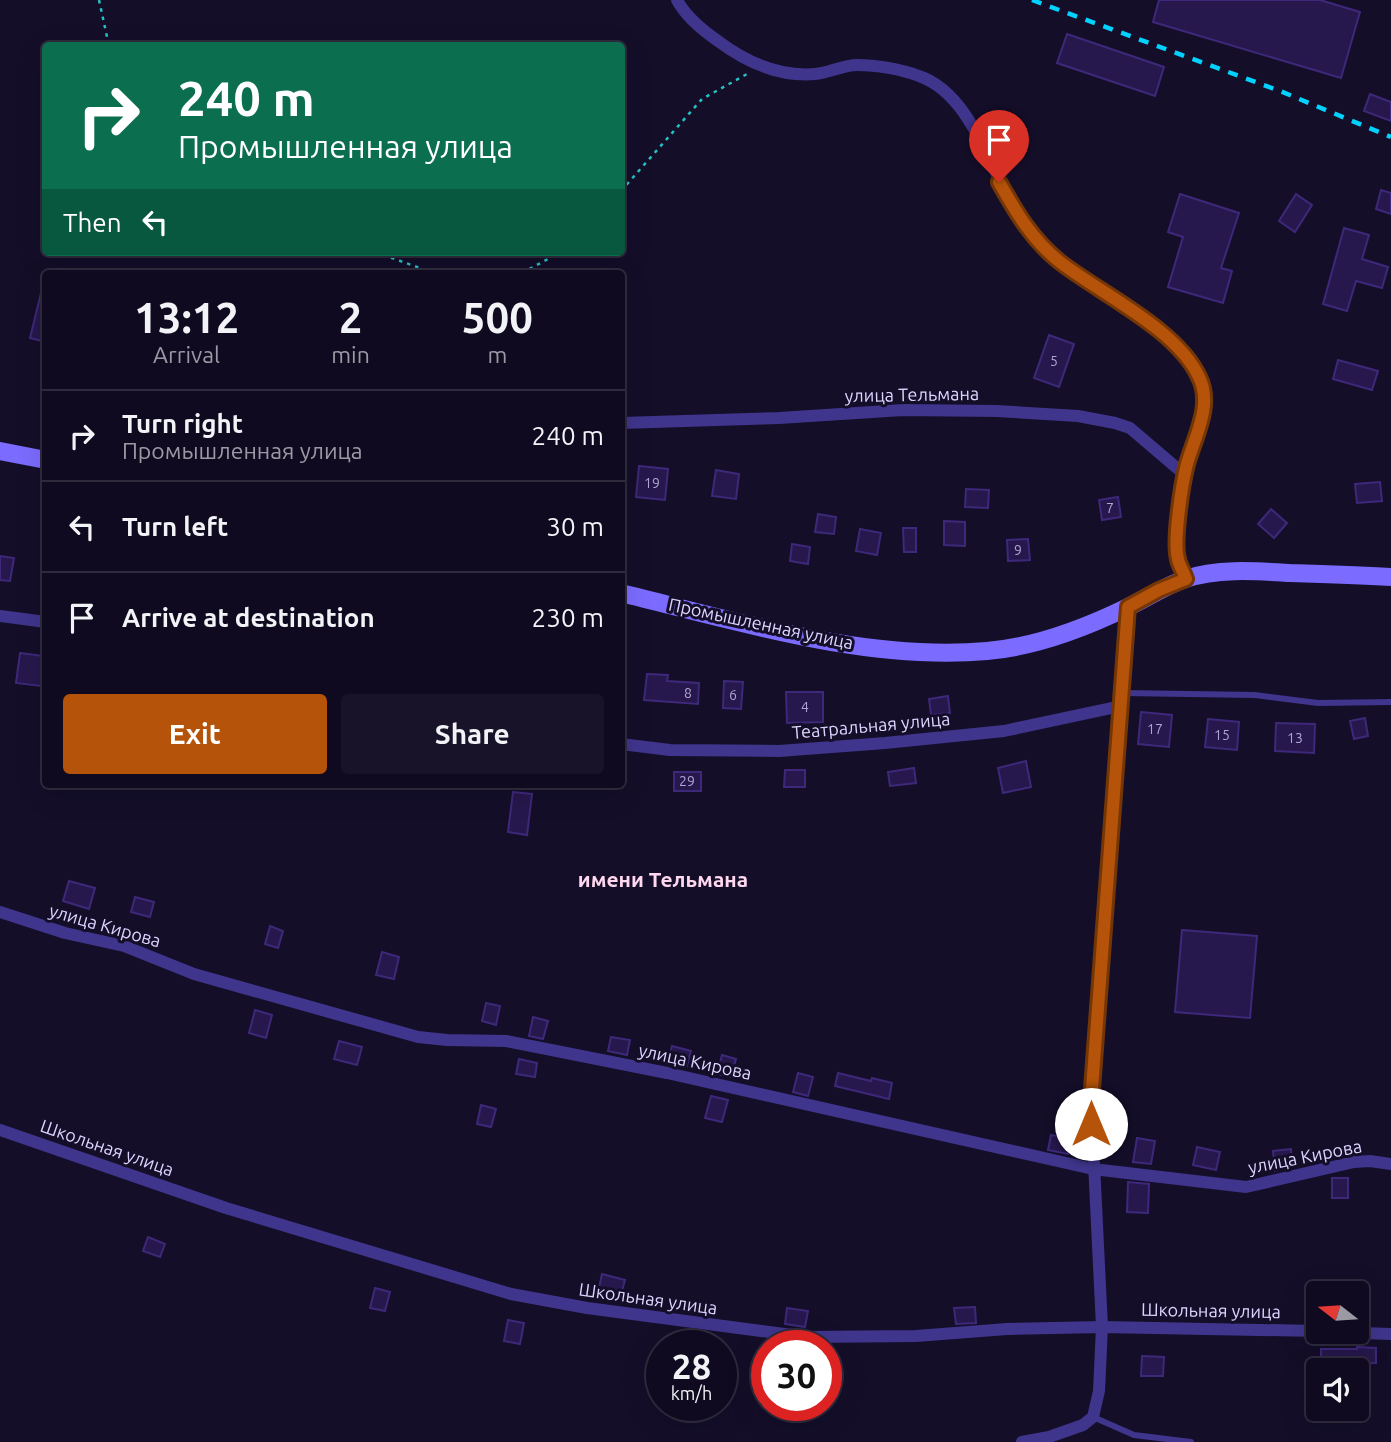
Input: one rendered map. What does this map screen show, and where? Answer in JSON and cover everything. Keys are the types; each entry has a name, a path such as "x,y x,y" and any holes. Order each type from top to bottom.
{"street":[{"path":"677,0 682,9 705,32 737,55 757,65 799,74 817,74 855,65 919,75 939,85 953,98 971,123 1012,206 1030,234 1060,262 1162,334 1186,357 1204,388 1205,403 1185,475 1177,537 1177,558 1186,579"},
{"name":"улица Тельмана","path":"625,423 779,418 903,410 997,411 1078,416 1130,428 1185,475"},
{"path":"0,451 42,459"},
{"name":"Промышленная улица","path":"625,594 800,637 942,653 988,651 1030,643 1077,628 1186,579 1213,572 1257,571 1391,577"},
{"path":"1022,1442 1083,1425 1093,1417 1099,1391 1102,1327 1091,1102 1128,607"},
{"path":"0,616 42,621"},
{"name":"Театральная улица","path":"625,744 670,750 779,751 845,746 1004,731 1121,699"},
{"name":"улица Кирова","path":"0,912 65,933 124,946 194,975 418,1037 506,1041 573,1054 1093,1169 1246,1187 1354,1162 1391,1164"},
{"name":"Школьная улица","path":"0,1130 226,1209 511,1294 587,1308 807,1338 1102,1327 1306,1331"},
{"path":"1369,1333 1391,1334"}],"lane":[{"path":"1121,699 1255,695 1318,703 1391,702"},
{"path":"1093,1417 1134,1435 1191,1442"}],"path":[{"path":"99,0 108,42"},
{"path":"625,186 702,99 745,75 757,65"},
{"path":"386,256 426,270"},
{"path":"528,270 554,256"}],"building":[{"path":"1159,0 1320,0 1360,12 1341,78 1153,22"},
{"path":"1067,34 1164,67 1155,96 1057,63"},
{"path":"1370,94 1391,102 1391,121 1364,111"},
{"path":"1381,190 1391,193 1391,214 1376,209"},
{"path":"1180,194 1239,213 1221,268 1232,271 1223,303 1168,287 1183,237 1168,232"},
{"path":"1296,194 1312,205 1295,232 1279,221"},
{"path":"1344,228 1369,235 1362,259 1388,267 1382,288 1356,281 1347,311 1323,304"},
{"path":"41,293 42,293 42,341 30,338"},
{"path":"1049,335 1074,344 1059,387 1034,378"},
{"path":"1338,360 1378,371 1372,390 1333,379"},
{"path":"639,466 668,469 665,500 636,497"},
{"path":"716,470 739,474 736,499 712,496"},
{"path":"1380,482 1382,501 1357,503 1355,484"},
{"path":"966,489 989,490 988,508 965,507"},
{"path":"1118,497 1121,517 1102,520 1099,500"},
{"path":"1271,509 1287,523 1274,538 1258,524"},
{"path":"818,514 836,517 834,534 815,532"},
{"path":"944,521 965,522 965,546 944,545"},
{"path":"903,528 916,528 916,552 904,552"},
{"path":"860,529 881,533 877,555 856,551"},
{"path":"1028,539 1030,560 1008,561 1007,540"},
{"path":"792,544 810,547 808,564 790,561"},
{"path":"0,556 14,558 10,581 0,580"},
{"path":"20,653 42,656 41,686 16,683"},
{"path":"647,674 668,675 667,681 699,683 698,704 644,700"},
{"path":"724,681 743,682 741,709 723,708"},
{"path":"786,692 823,692 823,722 787,723"},
{"path":"948,696 950,713 931,715 929,699"},
{"path":"1141,712 1172,715 1169,747 1138,744"},
{"path":"1365,718 1368,736 1354,739 1350,721"},
{"path":"1208,719 1239,722 1237,750 1205,747"},
{"path":"1276,723 1315,724 1314,753 1275,751"},
{"path":"1026,761 1031,787 1003,793 998,768"},
{"path":"914,768 916,783 890,786 888,772"},
{"path":"785,770 805,770 805,787 784,787"},
{"path":"674,772 701,772 701,791 674,791"},
{"path":"513,792 532,794 527,835 508,832"},
{"path":"69,881 95,888 89,909 63,901"},
{"path":"135,897 154,902 150,917 131,912"},
{"path":"270,926 283,931 278,948 265,944"},
{"path":"1182,930 1257,936 1250,1018 1175,1012"},
{"path":"382,952 399,957 394,979 376,975"},
{"path":"486,1003 500,1006 496,1025 482,1021"},
{"path":"255,1010 272,1015 266,1038 249,1033"},
{"path":"533,1017 548,1021 543,1039 529,1036"},
{"path":"611,1037 630,1040 627,1055 608,1051"},
{"path":"339,1041 362,1047 357,1065 334,1059"},
{"path":"672,1046 691,1051 687,1066 668,1061"},
{"path":"722,1055 736,1059 731,1077 717,1074"},
{"path":"519,1059 537,1063 535,1077 516,1074"},
{"path":"798,1073 813,1077 808,1096 793,1092"},
{"path":"838,1073 892,1083 889,1099 835,1086"},
{"path":"711,1096 728,1100 722,1122 705,1118"},
{"path":"481,1105 496,1109 491,1127 477,1124"},
{"path":"1051,1135 1070,1138 1068,1154 1048,1150"},
{"path":"1137,1138 1155,1141 1151,1164 1133,1162"},
{"path":"1197,1147 1220,1152 1216,1170 1193,1165"},
{"path":"1291,1149 1292,1167 1275,1171 1273,1151"},
{"path":"1332,1178 1348,1178 1348,1198 1332,1198"},
{"path":"1128,1182 1149,1184 1148,1213 1127,1212"},
{"path":"148,1237 165,1244 160,1257 143,1251"},
{"path":"602,1274 625,1280 620,1298 598,1292"},
{"path":"375,1288 390,1292 385,1311 370,1308"},
{"path":"975,1307 976,1323 956,1324 954,1308"},
{"path":"787,1308 808,1311 805,1327 785,1324"},
{"path":"508,1320 524,1323 520,1344 504,1341"},
{"path":"1376,1348 1376,1363 1369,1363 1369,1358 1321,1358 1321,1349"},
{"path":"1142,1356 1164,1357 1163,1376 1141,1376"}],"railway":[{"path":"1032,0 1280,91 1391,137"}],"district":[{"name":"имени Тельмана","path":"663,880"}],"route":[{"path":"999,182 1030,234 1060,262 1162,334 1186,357 1204,388 1205,403 1186,466 1177,537 1177,558 1186,579 1128,607 1100,964 1091,1124"}]}
